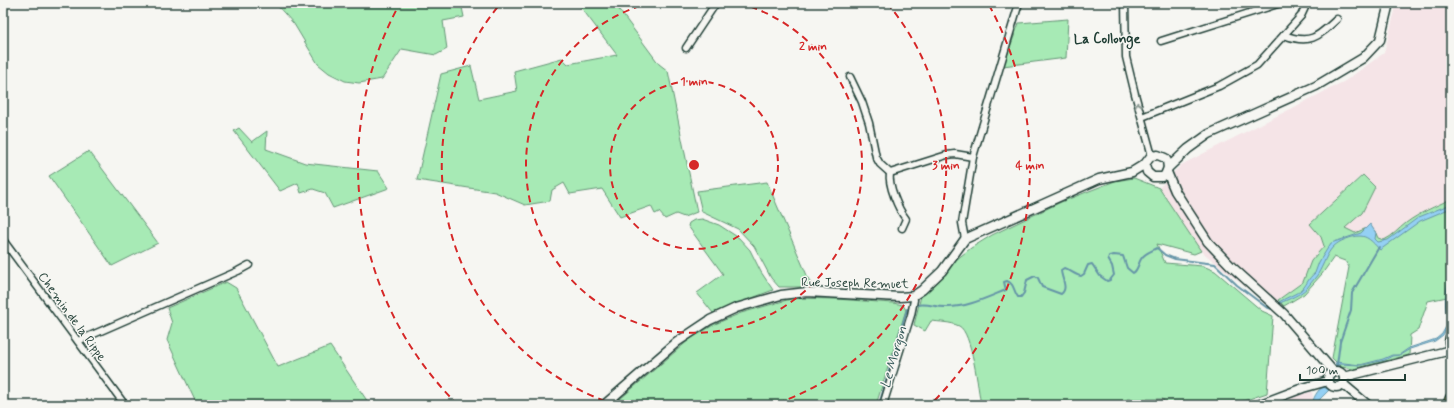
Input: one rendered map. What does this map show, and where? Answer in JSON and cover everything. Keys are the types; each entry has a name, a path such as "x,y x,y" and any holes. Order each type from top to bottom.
{"main road":[{"path":"1451,337 1451,350"},
{"path":"1448,405 1451,398"}],"street":[{"path":"686,48 716,3"},
{"path":"1019,3 973,157 962,223 965,239 1099,179 1132,172 1145,164 1148,158 1152,156 1170,156 1188,149"},
{"path":"1125,3 1126,57 1152,156"},
{"path":"1161,41 1281,3"},
{"path":"1142,117 1219,86 1257,65 1301,16 1307,3"},
{"path":"1132,172 1162,177 1188,149 1209,134 1316,86 1363,58 1380,40 1390,3"},
{"path":"1284,36 1295,40 1310,39 1321,34 1336,19"},
{"path":"850,77 862,102 869,124 876,157 880,164 890,173"},
{"path":"890,173 947,154 973,157"},
{"path":"1162,156 1167,161 1168,170 1175,191 1208,242 1284,314 1333,372"},
{"path":"1145,164 1146,170 1151,176 1175,191"},
{"path":"890,173 889,179 900,210 906,219 902,228"},
{"name":"Rue Joseph Remuet","path":"604,405 677,342 710,320 736,308 781,295 807,292 900,297 913,296 922,290 942,271 965,239"},
{"name":"Chemin de la Rippe","path":"3,240 125,405"},
{"path":"78,342 249,265"},
{"path":"883,405 911,315 914,300 913,296"},
{"path":"1328,381 1335,387 1340,386 1344,380 1451,350"},
{"path":"1328,381 1329,374 1339,371 1344,380 1368,405"},
{"path":"1258,405 1303,388 1328,381"}],"shaded area":[{"path":"1397,3 1451,3 1451,199 1427,210 1383,241 1378,238 1375,231 1355,233 1344,228 1362,213 1375,187 1362,175 1311,224 1321,237 1324,246 1311,261 1303,282 1269,306 1201,251 1159,188 1181,165 1345,81 1384,53"},
{"path":"1312,391 1312,405 1268,405"}],"green space":[{"path":"275,3 461,3 464,17 443,21 447,49 436,55 402,49 382,79 359,83 345,81 329,73 318,64 294,24"},
{"path":"588,3 614,3 659,64 668,71 697,212 684,217 676,214 665,219 659,212 655,214 651,206 620,217 602,189 570,194 564,183 552,190 550,201 525,205 495,192 417,180 441,74 471,66 479,99 517,91 514,71 562,58 568,64 617,55 580,6"},
{"path":"1068,19 1066,58 1003,66 1019,23"},
{"path":"239,128 252,142 267,131 266,149 305,163 378,171 389,188 333,208 325,193 313,189 301,193 298,183 280,191 234,131"},
{"path":"89,151 158,243 112,266 49,176"},
{"path":"1363,175 1375,187 1362,213 1345,228 1355,233 1369,227 1375,231 1378,238 1384,240 1416,216 1451,199 1451,285 1447,297 1428,301 1418,330 1410,335 1409,355 1354,369 1341,367 1332,358 1349,267 1345,261 1334,257 1322,274 1304,294 1284,306 1278,300 1303,282 1311,261 1324,246 1321,237 1310,224"},
{"path":"1134,178 1159,188 1201,251 1194,254 1157,244 1165,263 1203,266 1215,271 1262,311 1273,316 1267,393 1231,405 1164,405 1163,399 1127,399 1126,405 981,405 971,349 964,330 959,326 945,322 931,321 925,331 914,325 921,296 936,282 952,263 971,248 992,235 1061,202 1115,181"},
{"path":"767,182 812,287 779,287 771,278 754,246 738,229 702,212 697,191"},
{"path":"702,219 719,225 739,238 750,250 761,272 773,290 713,313 697,293 723,274 688,226 689,223 694,220"},
{"path":"226,282 236,288 278,367 330,346 370,405 197,405 167,340 172,323 167,308"},
{"path":"794,298 836,299 903,305 906,310 876,405 613,405 690,339 715,324 741,313"}],"water":[{"path":"1451,204 1451,208 1420,221 1380,250 1373,242 1363,236 1349,238 1336,244 1329,252 1318,274 1307,288 1294,297 1280,303 1279,302 1298,292 1304,287 1315,273 1319,262 1331,243 1361,233 1370,224 1376,233 1375,239 1378,242 1388,240 1419,217"},
{"path":"1451,273 1446,301 1447,285"},
{"path":"1446,301 1451,325 1449,324 1443,335 1435,341 1410,349 1400,355 1392,356 1385,360 1360,365 1392,355 1399,355 1409,348 1436,339 1442,334 1448,323"},
{"path":"1336,362 1359,365 1339,364 1338,366 1335,365"},
{"path":"1324,387 1329,390 1320,399 1317,405 1312,405 1317,392"}],"waterway":[{"path":"1337,365 1340,342 1351,310 1352,293 1379,247"},
{"name":"Le Morgon","path":"916,305 924,304 941,307 961,306 1006,290 1004,282 1007,281 1013,286 1016,295 1021,297 1024,293 1027,280 1035,276 1038,278 1042,287 1061,294 1065,286 1061,273 1061,270 1064,268 1081,276 1084,274 1088,265 1092,264 1100,276 1107,281 1114,275 1112,266 1108,259 1109,256 1123,256 1127,268 1133,273 1137,269 1142,257 1157,248 1165,255 1175,259 1215,264 1237,285 1266,307 1272,309 1274,307"},
{"name":"Le Morgon","path":"879,405 907,309"}],"district":[{"name":"La Collonge","path":"1107,38"}]}
